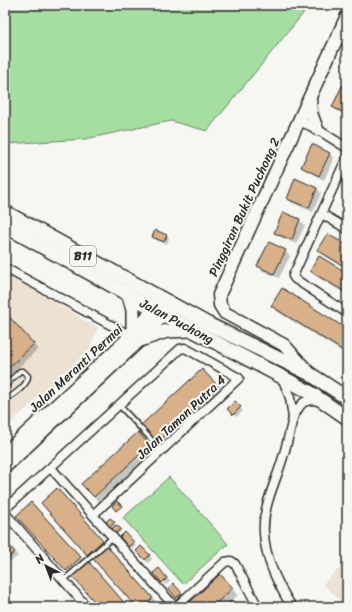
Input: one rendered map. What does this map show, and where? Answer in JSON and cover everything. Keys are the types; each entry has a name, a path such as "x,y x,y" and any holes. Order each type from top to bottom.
{"main road":[{"name":"Jalan Puchong","path":"5,212 162,307 192,330 282,377 324,402 347,418"},
{"name":"Jalan Puchong","path":"5,226 129,295 208,324 310,374 347,398"},
{"path":"129,295 133,310 135,337 167,331 192,330"}],"street":[{"name":"Pinggiran Bukit Puchong 2","path":"310,374 284,345 225,313 220,305 218,295 347,16"},
{"path":"310,97 311,113 317,129"},
{"path":"299,121 317,129 347,148"},
{"path":"347,157 293,276 295,279 347,313"},
{"path":"322,214 347,229"},
{"path":"5,268 135,337 5,467"},
{"name":"Jalan Meranti Permai","path":"5,453 135,337 162,307"},
{"name":"Jalan Taman Putra 4","path":"93,516 240,378 185,348 180,349 119,405"},
{"path":"282,377 290,398 293,418"},
{"path":"292,607 282,591 268,559 264,533 266,507 283,457 293,418 301,403 310,399 324,402"},
{"path":"5,509 119,405"},
{"path":"51,468 176,607 225,562 231,561 235,564 258,607"},
{"path":"5,513 87,607"}],"lane":[{"path":"5,386 20,371 23,371 28,376 27,381 14,394 5,399"},
{"path":"119,405 162,451"},
{"path":"64,580 113,537"}],"shaded area":[{"path":"5,273 98,328 88,351 5,428"},
{"path":"347,561 347,607 323,584"}],"green space":[{"path":"5,5 310,5 207,131 171,121 85,139 5,144"},
{"path":"169,477 228,544 183,584 123,518"}],"building":[{"path":"342,86 347,88 347,114 332,107"},
{"path":"312,144 330,153 319,176 301,167"},
{"path":"295,178 317,188 309,208 287,199"},
{"path":"347,199 347,208 343,205"},
{"path":"283,212 300,219 292,240 274,233"},
{"path":"155,230 167,235 164,242 152,237"},
{"path":"327,234 347,245 347,268 317,250"},
{"path":"269,242 286,250 274,274 257,266"},
{"path":"319,256 347,273 347,293 310,271"},
{"path":"282,288 347,329 347,353 271,306"},
{"path":"5,312 34,344 5,371"},
{"path":"202,369 219,387 158,442 141,425"},
{"path":"235,401 241,407 233,415 227,409"},
{"path":"138,432 150,445 94,497 81,484"},
{"path":"57,488 103,540 87,555 41,503"},
{"path":"117,501 122,506 116,511 112,506"},
{"path":"31,502 81,557 66,571 16,516"},
{"path":"110,518 115,522 110,527 105,523"},
{"path":"116,525 121,529 115,534 111,530"},
{"path":"125,532 134,542 128,547 120,537"},
{"path":"10,546 15,552 6,560 5,550"},
{"path":"107,546 153,598 143,607 136,607 93,559"},
{"path":"141,546 150,555 145,560 136,551"},
{"path":"89,562 128,607 99,607 72,576"},
{"path":"159,568 167,578 162,583 153,573"},
{"path":"220,574 233,588 212,607 185,607"},
{"path":"173,583 182,593 176,598 168,588"},
{"path":"232,600 238,607 224,607"}]}
